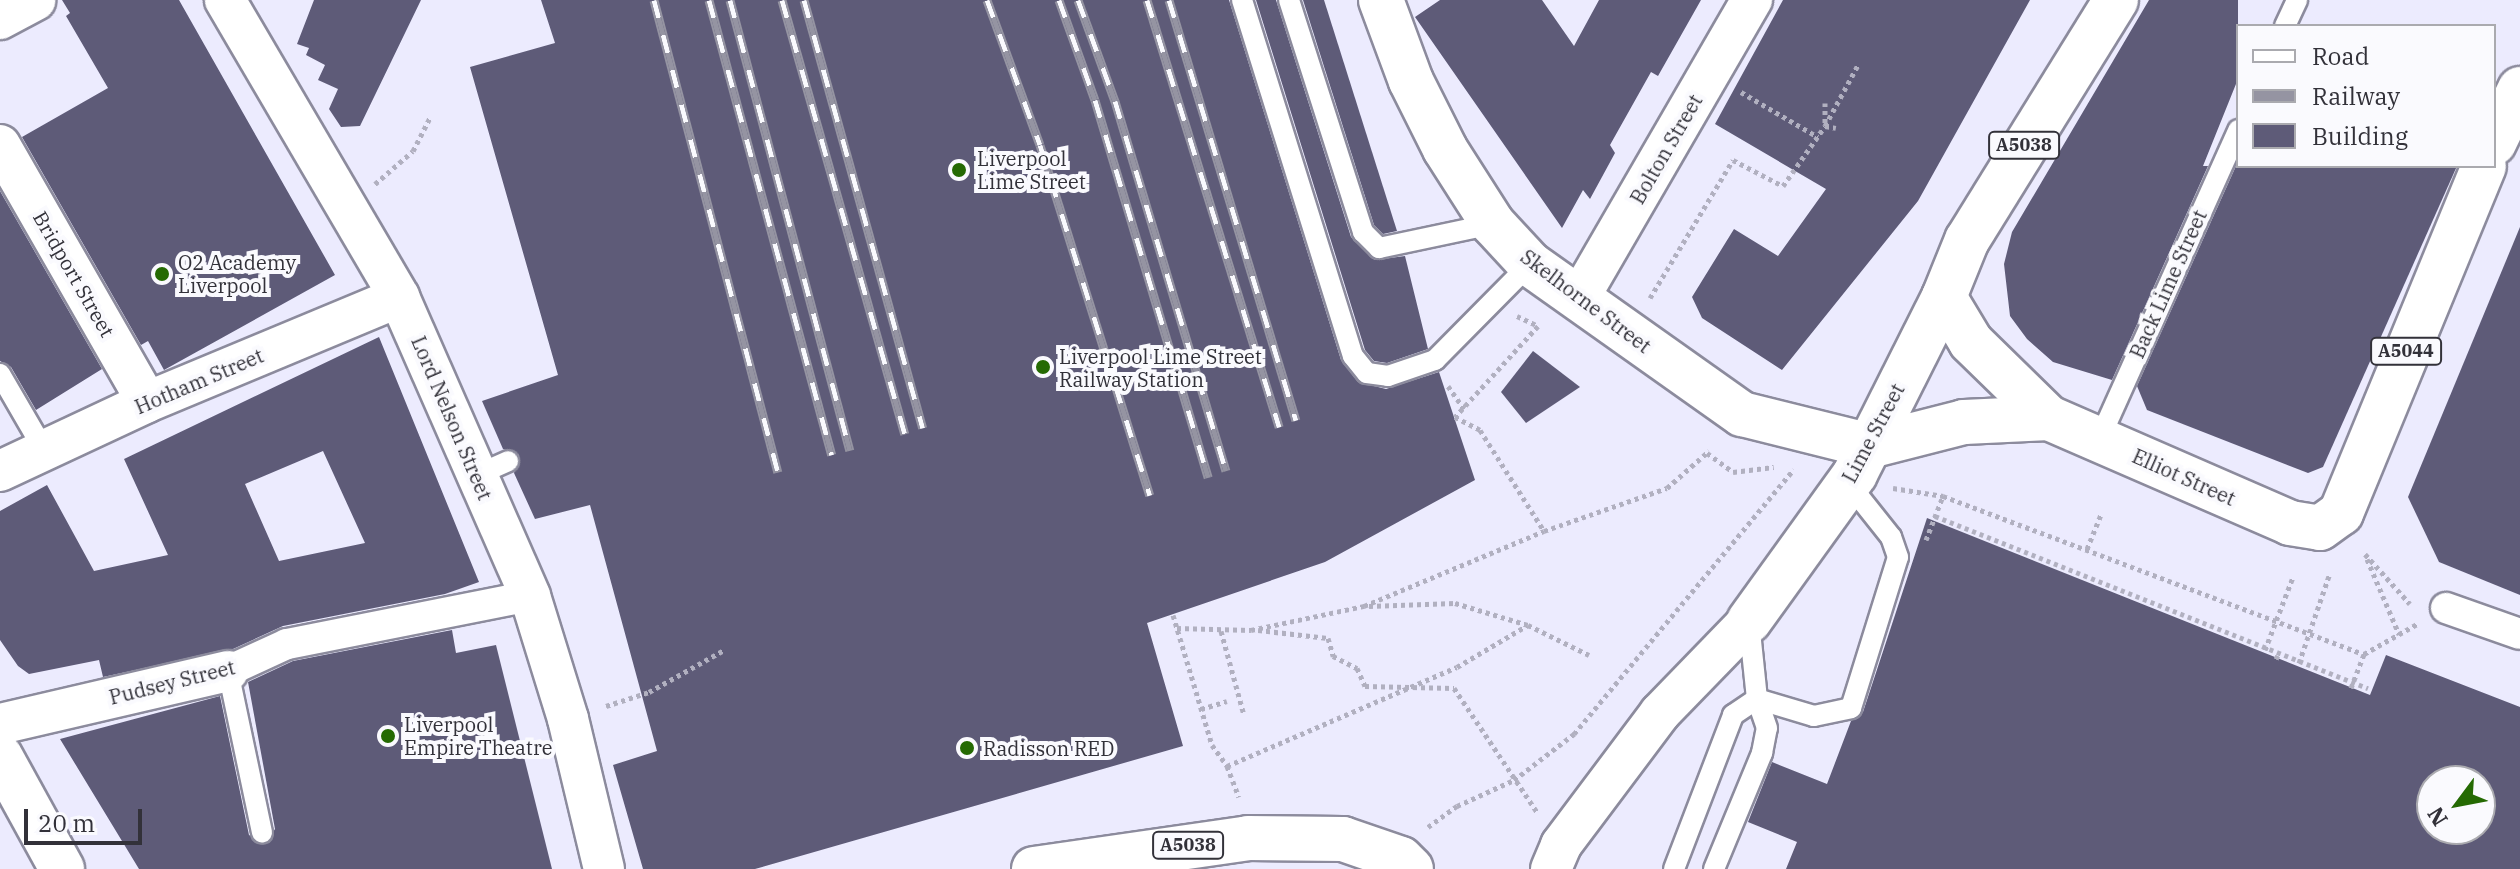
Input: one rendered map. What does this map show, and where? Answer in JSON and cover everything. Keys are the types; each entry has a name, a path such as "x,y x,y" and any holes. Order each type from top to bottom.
{"main road":[{"name":"Skelhorne Street","path":"1381,0 1438,135 1493,224 1530,264 1742,414 1870,446"},
{"name":"Lime Street","path":"1749,621 1848,483 1870,446 1944,297 1967,240 2116,0"},
{"path":"2496,138 2520,89"},
{"name":"Elliot Street","path":"1944,297 1971,342 2049,418 2290,523 2320,528 2341,513 2483,168"},
{"name":"Elliot Street","path":"1870,446 1964,422 2049,418"},
{"path":"0,756 62,869"},
{"name":"A5038","path":"1034,869 1248,838 1343,839 1401,859 1411,869"}],"street":[{"path":"0,19 35,0"},
{"name":"Lord Nelson Street","path":"225,0 399,297 492,468 568,719 604,869"},
{"name":"Bolton Street","path":"1579,298 1752,0"},
{"name":"Bridport Street","path":"0,145 147,402"},
{"name":"Hotham Street","path":"0,471 147,402 399,297"},
{"name":"Pudsey Street","path":"0,724 228,671 287,644 530,596"},
{"path":"2435,614 2520,634"},
{"name":"Lime Street","path":"1556,857 1660,713 1749,621"}],"lane":[{"path":"1242,0 1353,356 1367,373 1388,376 1435,360 1530,264"},
{"path":"1289,0 1363,232 1379,248 1493,224"},
{"path":"2286,24 2297,0"},
{"name":"Back Lime Street","path":"2099,440 2236,134"},
{"path":"2496,143 2520,153"},
{"path":"0,374 44,450"},
{"path":"1757,699 1814,716 1851,708 1898,557 1891,537 1848,483"},
{"path":"1714,869 1762,753 1767,728 1757,699 1749,621"},
{"path":"228,671 262,832"},
{"path":"1674,869 1733,715 1757,699"}],"path":[{"path":"1653,293 1733,160 1783,186 1825,126 1858,65"},
{"path":"1709,74 1818,137"},
{"path":"1825,103 1825,126"},
{"path":"365,191 413,151 431,116"},
{"path":"1825,126 1836,128"},
{"path":"1538,326 1455,417 1480,430 1544,531"},
{"path":"1432,822 1514,780 1574,734 1797,465 1733,472 1707,453"},
{"path":"1364,606 1544,531 1667,488"},
{"path":"1895,488 1943,496 2364,654"},
{"path":"2087,549 2101,515"},
{"path":"1935,516 2277,657 2368,688"},
{"path":"2351,688 2364,654 2435,614 2365,554 2399,634"},
{"path":"2299,663 2330,573"},
{"path":"2265,650 2293,577"},
{"path":"1251,630 1364,606 1455,603 1528,625 1589,655"},
{"path":"1173,615 1212,745 1227,766 1248,838"},
{"path":"1227,766 1415,686 1528,625"},
{"path":"1177,628 1251,630 1328,638 1333,656 1357,668 1365,686 1454,688 1514,780 1556,857"},
{"path":"1221,631 1244,715"},
{"path":"649,692 724,650"},
{"path":"1201,709 1227,701"}],"building":[{"path":"62,0 179,0 335,275 164,370 148,341 141,345 22,137 108,88 66,16 70,13"},
{"path":"314,0 421,0 360,126 341,127 329,109 338,89 318,80 325,65 306,55 309,48 297,44"},
{"name":"Liverpool Lime Street Railway Station","path":"541,0 1229,0 1341,360 1358,382 1386,389 1439,372 1475,480 1325,562 1147,623 1183,746 755,869 643,869 613,765 657,751 590,505 535,519 514,473 519,455 503,449 482,401 558,375 470,67 555,43"},
{"path":"1256,0 1276,0 1351,237 1375,260 1405,256 1428,349 1387,363 1374,361 1365,350"},
{"path":"1303,0 1324,0 1397,231 1383,234 1374,225"},
{"path":"1440,0 1542,0 1574,46 1599,0 1701,0 1658,76 1651,72 1610,145 1615,153 1590,199 1583,190 1562,228 1415,17"},
{"path":"1783,0 2030,0 1918,201 1782,370 1702,318 1692,297 1734,229 1778,256 1826,189 1715,124"},
{"path":"2149,0 2238,0 2236,84 2203,166 2208,166 2112,380 2053,362 2027,339 2010,316 2004,264 2012,232"},
{"path":"2236,166 2456,168 2323,467 2308,473 2147,410 2137,386"},
{"path":"0,191 102,369 36,410 11,367 0,361"},
{"path":"2520,227 2520,595 2439,562 2408,497"},
{"path":"379,337 479,582 445,594 283,626 233,649 103,677 99,660 29,674 18,666 0,640 0,511 47,485 94,571 168,555 124,459","holes":["323,451 365,543 279,561 245,484"]},
{"path":"1533,351 1580,387 1526,423 1501,392"},
{"path":"1927,518 2370,695 2386,655 2520,707 2520,869 1786,869 1797,842 1748,822 1772,762 1827,784 1851,721 1863,712"},
{"name":"Liverpool Empire Theatre","path":"452,630 456,653 496,645 552,869 139,869 60,739 220,696 249,835 265,844 275,829 248,682 293,661"}],"railway":[{"path":"654,0 778,472"},
{"path":"709,0 832,455"},
{"path":"730,0 850,450"},
{"path":"782,0 905,434"},
{"path":"804,0 923,428"},
{"path":"987,0 1040,145 1150,495"},
{"path":"1059,0 1095,100 1208,477"},
{"path":"1078,0 1115,101 1226,471"},
{"path":"1147,0 1279,427"},
{"path":"1169,0 1296,420"}],"place":[{"name":"Liverpool Lime Street","path":"959,170"},
{"name":"O2 Academy Liverpool","path":"162,274"},
{"name":"Liverpool Lime Street Railway Station","path":"1043,367"},
{"name":"Liverpool Empire Theatre","path":"388,736"},
{"name":"Radisson RED","path":"967,748"}]}
